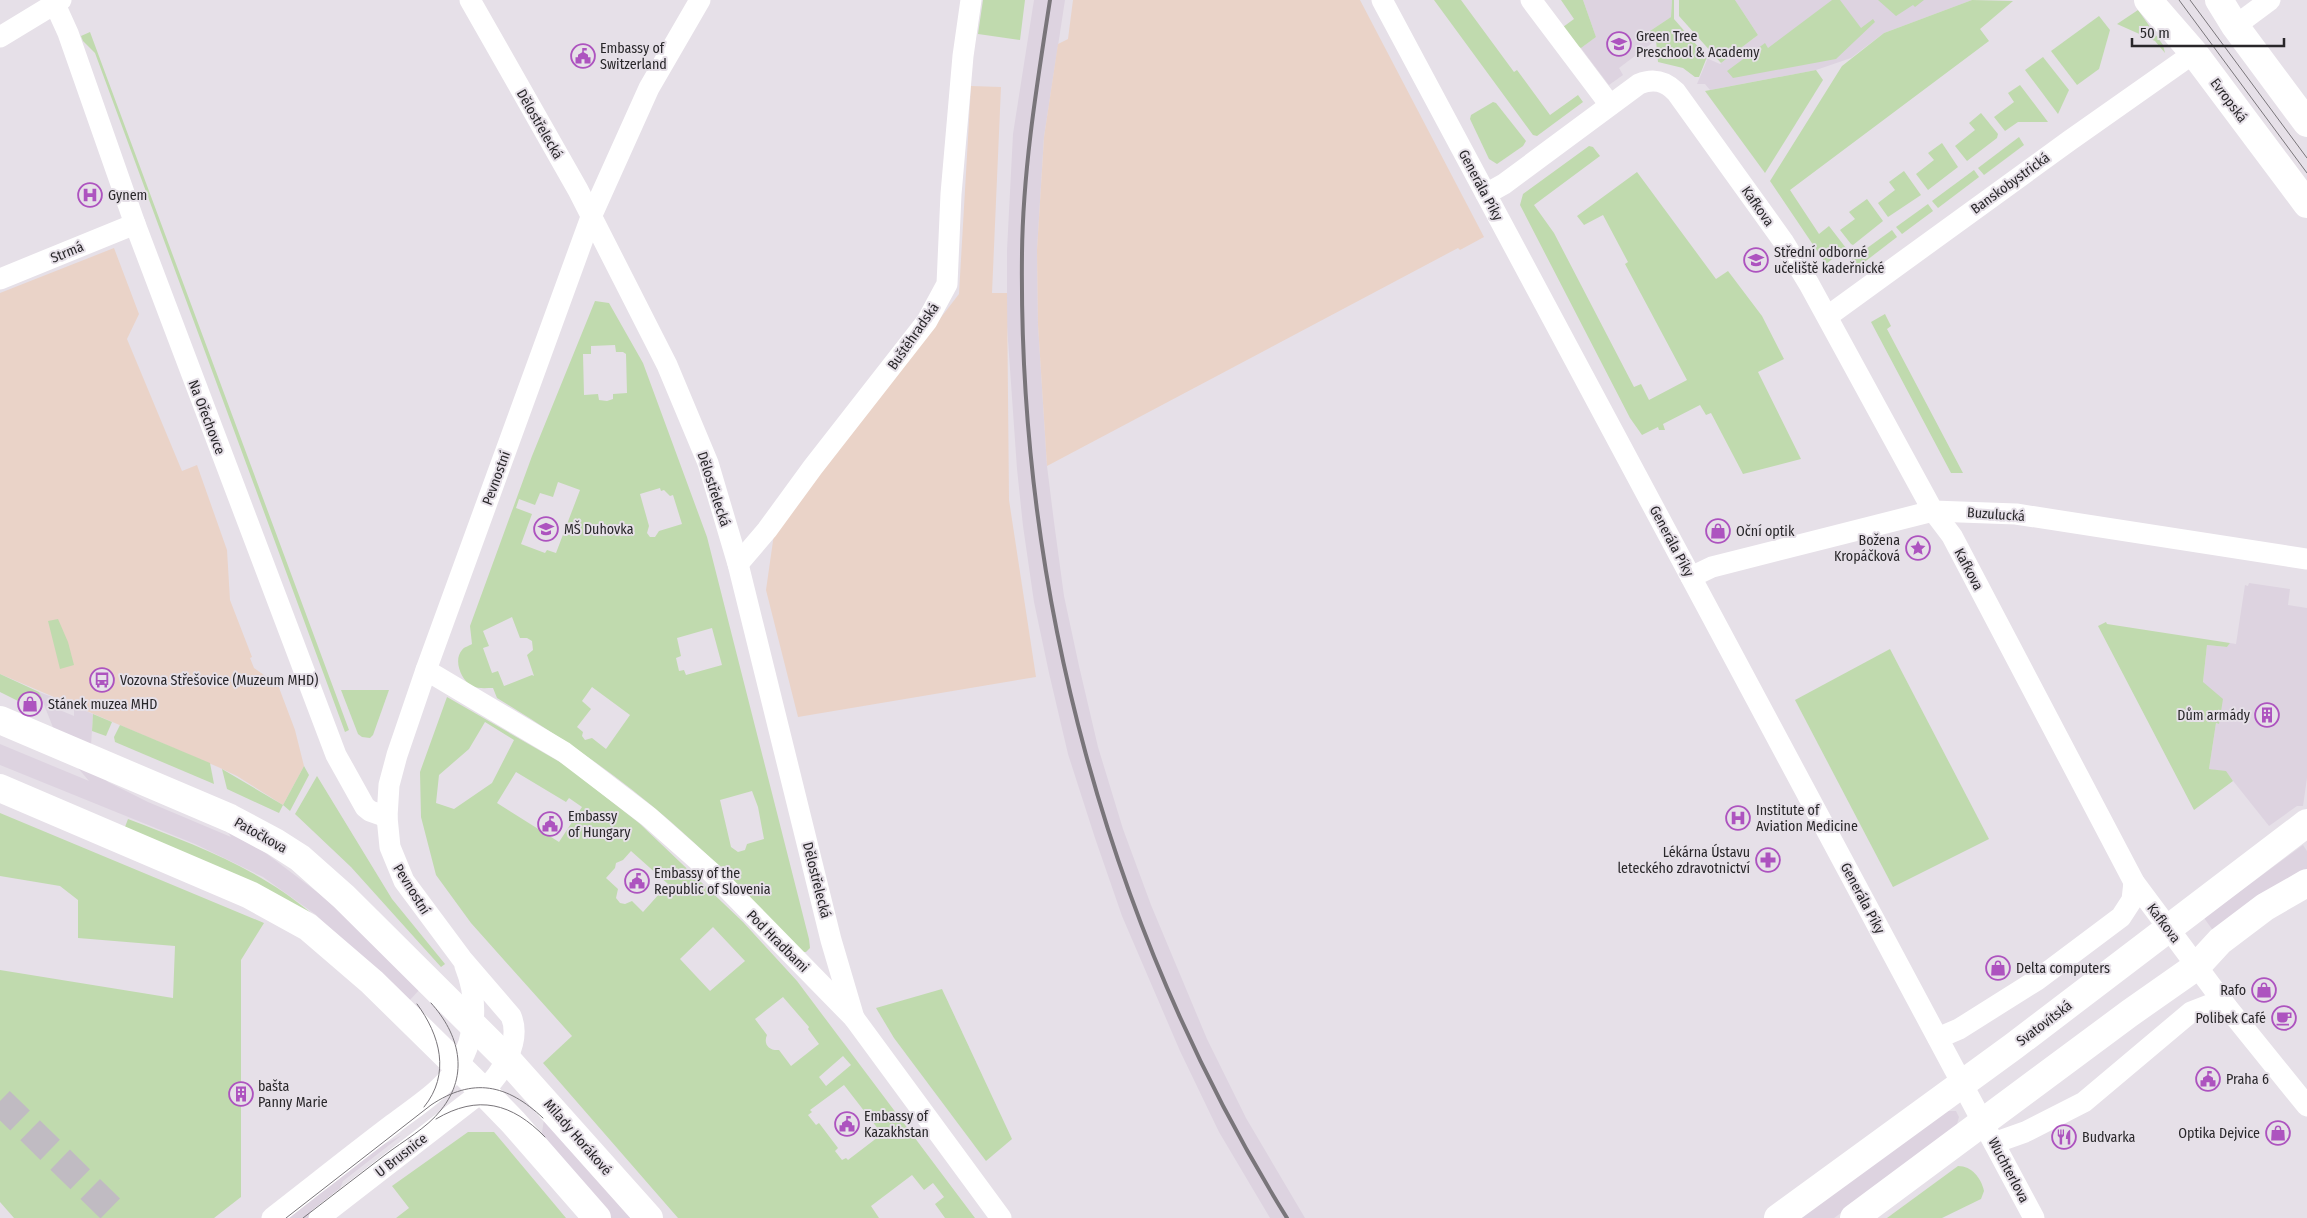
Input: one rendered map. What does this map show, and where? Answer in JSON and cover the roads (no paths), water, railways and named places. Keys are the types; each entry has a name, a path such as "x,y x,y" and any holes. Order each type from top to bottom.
{"main road":[{"name":"Evropská","path":"2148,0 2194,53 2307,204"},
{"path":"2219,0 2235,26 2307,124"},
{"name":"Patočkova","path":"0,720 230,818 288,850 329,883 506,1058"},
{"path":"0,788 250,895 289,915 328,942 372,982 483,1091 530,1141 597,1218"},
{"name":"Svatovítská","path":"1778,1218 1962,1083 2307,823"},
{"path":"1854,1218 1989,1132 2130,1013 2197,966 2220,940 2265,907 2307,883"},
{"name":"Milady Horákové","path":"506,1058 648,1218"}],"street":[{"name":"Dělostřelecká","path":"470,0 591,216 667,366 708,463 738,564 832,940 854,1018"},
{"name":"Pevnostní","path":"506,1058 515,1030 511,1016 462,959 404,881 392,855 387,817 390,785 397,755 426,670 591,216 649,88 700,0"},
{"name":"Buštěhradská","path":"738,564 767,530 813,467 927,321 947,284 952,175 963,56 971,0"},
{"name":"Generála Píky","path":"1382,0 1962,1083"},
{"path":"1531,0 1610,105"},
{"path":"2235,26 2270,0"},
{"path":"0,37 56,1"},
{"name":"Na Ořechovce","path":"56,1 135,224 336,755 365,807 370,812 387,817"},
{"name":"Banskobystrická","path":"1828,316 2194,53"},
{"name":"Kafkova","path":"1486,194 1504,184 1639,84 1650,80 1664,82 1676,92 1783,241 1828,316 1934,511 1952,536 2134,882 2227,1007 2307,1106"},
{"name":"Strmá","path":"0,279 135,224"},
{"name":"Buzulucká","path":"1691,577 1712,566 1934,511 2016,514 2307,559"},
{"name":"Pod Hradbami","path":"426,670 564,752 649,817 711,872 854,1018 1001,1218"},
{"path":"1938,1038 1960,1029 2036,980 2121,917 2132,900 2134,882"},
{"name":"Pevnostní","path":"272,1218 434,1091 458,1066 470,1040 473,1025 472,992 462,959"},
{"path":"1989,1132 2025,1132 2084,1102 2191,1012 2209,1005 2227,1007"},
{"name":"U Brusnice","path":"319,1218 483,1091 498,1076 506,1058"},
{"name":"Wuchterlova","path":"1962,1083 2034,1218"}],"tunnel":[{"path":"0,1101 120,1218"}],"tram line":[{"path":"2179,0 2307,173"},
{"path":"2190,0 2307,158"},
{"path":"303,1218 422,1128 435,1117 450,1096 456,1082 457,1055 454,1041 448,1028 441,1015 431,1003"},
{"path":"417,1004 432,1029 439,1055 440,1068 438,1081 424,1107"},
{"path":"286,1218 431,1105 461,1090 489,1088 503,1092 530,1107 543,1118"},
{"path":"436,1119 466,1106 494,1106 520,1116 545,1137"}],"railway":[{"path":"1050,0 1028,158 1022,253 1025,380 1037,506 1057,631 1086,754 1123,875 1170,993 1224,1108 1287,1218"}],"place":[{"name":"Green Tree Preschool & Academy","path":"1619,44"},
{"name":"Embassy of Switzerland","path":"583,56"},
{"name":"Gynem","path":"90,195"},
{"name":"Střední odborné učeliště kadeřnické","path":"1756,260"},
{"name":"MŠ Duhovka","path":"546,529"},
{"name":"Oční optik","path":"1718,531"},
{"name":"Božena Kropáčková","path":"1918,548"},
{"name":"Vozovna Střešovice (Muzeum MHD)","path":"102,680"},
{"name":"Stánek muzea MHD","path":"30,704"},
{"name":"Dům armády","path":"2267,715"},
{"name":"Institute of Aviation Medicine","path":"1738,818"},
{"name":"Embassy of Hungary","path":"550,824"},
{"name":"Lékárna Ústavu leteckého zdravotnictví","path":"1768,860"},
{"name":"Embassy of the Republic of Slovenia","path":"637,881"},
{"name":"Delta computers","path":"1998,968"},
{"name":"Rafo","path":"2264,990"},
{"name":"Polibek Café","path":"2284,1018"},
{"name":"Praha 6","path":"2208,1079"},
{"name":"bašta Panny Marie","path":"241,1094"},
{"name":"Embassy of Kazakhstan","path":"847,1124"},
{"name":"Optika Dejvice","path":"2278,1133"},
{"name":"Budvarka","path":"2064,1137"}]}
